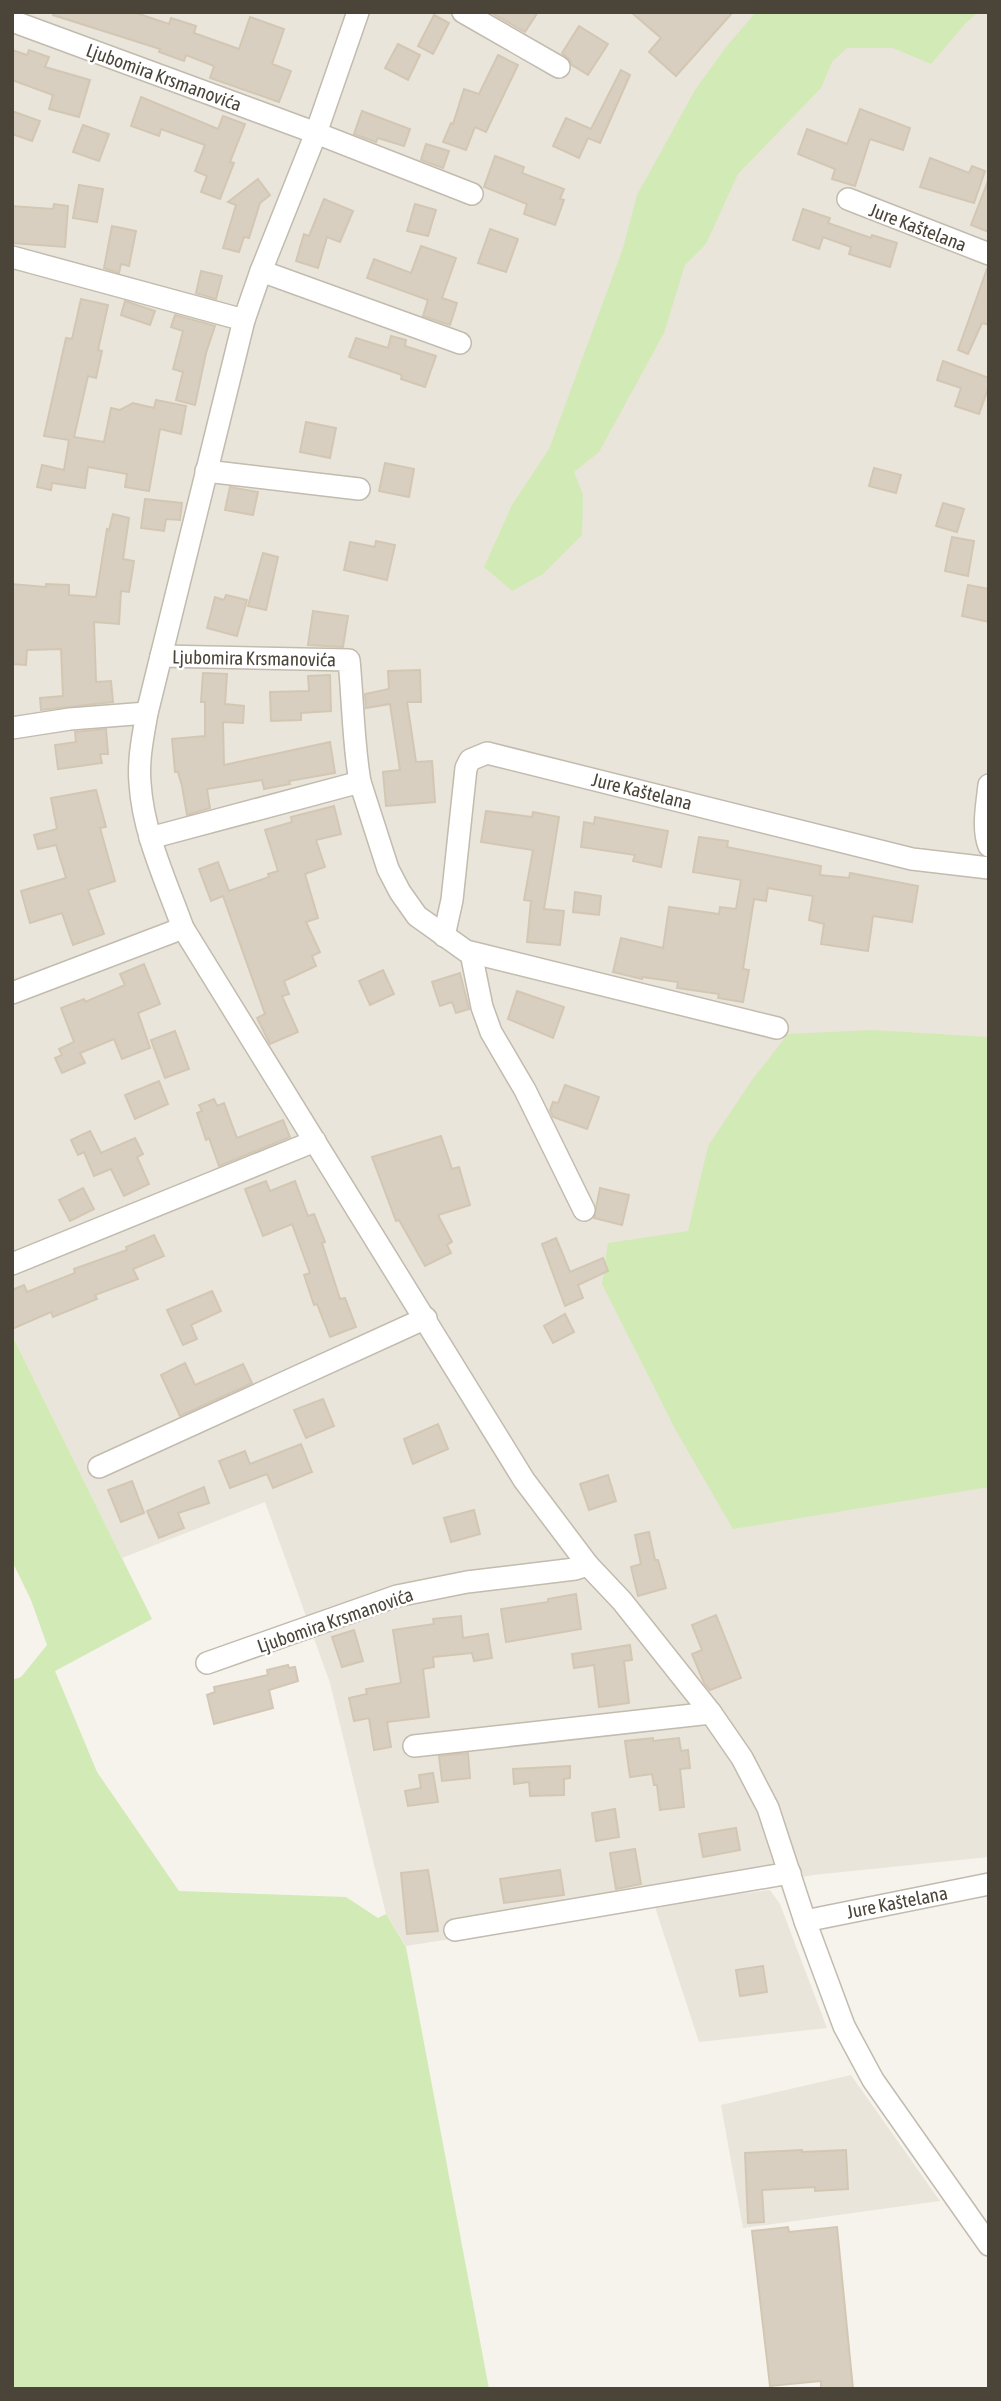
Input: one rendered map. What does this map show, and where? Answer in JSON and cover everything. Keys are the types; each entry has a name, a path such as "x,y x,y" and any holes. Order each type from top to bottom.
{"street":[{"name":"Ljubomira Krsmanovića","path":"358,12 316,133 244,320 147,713 141,747 140,784 150,838 183,928 524,1480 588,1565 622,1601 711,1713 756,1783 768,1808 844,2026 873,2080 989,2245"},
{"path":"463,12 559,67"},
{"name":"Ljubomira Krsmanovića","path":"12,21 316,133 472,194"},
{"name":"Jure Kaštelana","path":"848,200 989,254"},
{"path":"12,257 244,320"},
{"path":"261,271 460,343"},
{"path":"206,471 359,489"},
{"name":"Ljubomira Krsmanovića","path":"161,656 349,660 353,696 353,743 360,782 388,869 417,916 471,953 776,1028"},
{"path":"12,728 70,719 147,713"},
{"name":"Jure Kaštelana","path":"444,936 452,900 467,768 470,760 487,753 912,859 989,868"},
{"path":"150,838 360,782"},
{"path":"965,865 988,844 989,785"},
{"path":"12,993 183,928"},
{"path":"471,953 482,1007 491,1032 524,1090 584,1210"},
{"path":"12,1264 315,1141"},
{"path":"99,1467 426,1318"},
{"name":"Ljubomira Krsmanovića","path":"207,1663 397,1596 467,1582 575,1569 588,1565"},
{"path":"414,1746 711,1713"},
{"path":"455,1930 790,1872"},
{"name":"Jure Kaštelana","path":"806,1921 989,1884"}],"shaded area":[{"path":"12,12 989,12 989,1857 813,1875 676,1902 770,1890 780,1904 827,2028 699,2042 655,1907 406,1946 386,1914 330,1683 265,1502 122,1558 12,1335"},
{"path":"851,2075 940,2201 743,2228 721,2105"}],"green space":[{"path":"756,12 978,12 931,64 893,48 847,48 832,62 821,88 738,174 706,244 685,265 664,333 599,452 574,472 583,495 582,535 543,574 512,591 484,567 512,505 549,449 623,248 637,195 695,90"},
{"path":"872,1030 989,1037 989,1487 733,1529 675,1429 602,1284 608,1243 688,1231 708,1146 752,1080 788,1034"},
{"path":"12,1335 152,1619 55,1671 97,1772 179,1891 346,1897 378,1918 386,1914 406,1947 489,2389 12,2389 12,1680 21,1677 47,1645 31,1600 12,1561"}],"building":[{"path":"54,12 133,12 169,24 171,18 196,26 194,33 239,49 250,17 284,29 272,64 291,71 279,102 210,78 214,66 186,55 184,61 159,52 160,49 53,15"},
{"path":"490,12 538,12 525,32"},
{"path":"631,12 733,12 676,76 649,52 661,38"},
{"path":"434,15 449,23 433,54 418,46"},
{"path":"579,26 608,44 588,75 572,65 562,53"},
{"path":"398,44 420,55 408,80 385,68"},
{"path":"12,50 27,55 29,50 49,57 45,67 90,80 79,117 49,109 53,95 12,80"},
{"path":"498,55 518,65 486,132 475,127 466,150 443,142 451,123 453,124 464,89 479,94"},
{"path":"621,70 630,75 600,143 588,138 579,158 553,146 566,118 591,129"},
{"path":"141,97 218,129 223,116 245,124 230,162 234,163 220,199 201,192 207,176 195,171 205,145 161,129 159,136 131,126"},
{"path":"860,109 910,128 903,150 870,139 855,186 832,179 835,169 798,154 807,129 847,144"},
{"path":"12,111 40,121 32,141 12,134"},
{"path":"362,111 410,129 404,146 378,138 376,142 354,134"},
{"path":"83,125 109,134 99,161 73,152"},
{"path":"426,144 449,151 443,168 421,160"},
{"path":"495,156 524,167 522,173 564,189 560,199 564,200 555,225 524,214 527,204 484,187"},
{"path":"930,158 969,173 972,166 985,171 974,203 920,187"},
{"path":"258,179 270,195 260,203 249,238 244,237 239,252 223,248 236,205 228,202"},
{"path":"989,181 989,232 971,225"},
{"path":"79,185 103,189 97,222 73,218"},
{"path":"324,199 353,211 340,242 327,237 318,268 296,261 304,234 309,236"},
{"path":"54,204 68,206 65,247 12,243 12,206 53,209"},
{"path":"415,204 436,210 428,236 407,231"},
{"path":"803,209 830,218 828,223 871,238 872,235 897,243 890,267 849,254 851,247 823,237 819,249 793,240"},
{"path":"112,226 136,231 129,266 121,264 119,273 104,268"},
{"path":"490,229 518,239 506,272 478,263"},
{"path":"421,246 456,258 442,298 457,303 450,325 423,316 428,300 367,278 374,259 411,273"},
{"path":"987,269 989,325 982,323 968,354 958,350"},
{"path":"201,271 222,276 216,299 196,293"},
{"path":"81,299 108,305 98,350 102,351 96,378 88,376 74,437 104,442 111,408 120,410 133,403 154,408 156,400 186,406 181,434 160,429 149,491 125,487 127,474 88,467 85,488 52,483 51,490 37,487 42,465 64,470 69,440 44,436 66,338 72,339"},
{"path":"125,301 155,311 150,325 121,315"},
{"path":"175,315 215,326 195,405 176,400 183,372 173,369 183,331 171,327"},
{"path":"391,336 406,340 405,346 436,356 425,387 401,379 402,375 349,357 356,338 388,348"},
{"path":"943,361 989,378 989,386 979,414 955,406 961,388 937,380"},
{"path":"306,422 336,428 330,458 300,452"},
{"path":"385,463 414,469 409,497 379,491"},
{"path":"874,468 901,475 896,493 869,486"},
{"path":"230,487 258,492 253,515 225,510"},
{"path":"145,499 182,503 180,520 166,519 164,531 141,528"},
{"path":"943,503 964,509 957,532 936,526"},
{"path":"113,514 129,518 123,559 134,561 129,592 121,591 119,624 94,622 96,682 111,681 113,702 41,710 40,698 63,696 61,649 27,650 26,665 12,664 12,584 46,587 46,584 69,585 69,595 96,597 107,529 109,530"},
{"path":"952,537 974,541 968,576 945,571"},
{"path":"376,541 395,545 387,580 344,570 350,542 375,547"},
{"path":"263,553 278,557 266,610 248,606"},
{"path":"968,585 989,589 989,622 962,616"},
{"path":"226,595 247,600 237,636 207,628 215,597 224,600"},
{"path":"313,611 348,616 343,647 308,645"},
{"path":"420,670 421,702 407,702 416,762 432,761 435,802 386,806 383,772 400,770 390,704 366,708 365,694 389,689 388,671"},
{"path":"203,673 227,674 225,704 244,706 243,723 223,722 224,765 330,742 335,773 289,781 290,784 264,789 262,780 207,789 210,808 187,815 182,786 178,772 175,772 172,739 205,736 205,702 201,702"},
{"path":"330,675 331,711 301,713 301,720 271,721 270,692 309,691 308,676"},
{"path":"106,729 108,754 100,754 102,763 58,769 55,745 76,742 75,732"},
{"path":"96,790 106,827 100,828 115,881 88,890 104,934 73,945 62,913 30,923 21,891 66,878 56,845 38,849 34,835 57,829 51,798"},
{"path":"334,806 341,834 316,840 325,867 305,874 318,918 306,922 320,952 312,956 316,966 284,981 289,994 282,996 298,1032 270,1044 257,1018 265,1014 223,896 211,901 199,869 218,862 229,891 269,877 268,874 278,871 265,830 292,822 291,817"},
{"path":"486,811 532,817 533,812 559,817 544,909 564,911 560,945 527,942 531,901 524,900 533,850 481,842"},
{"path":"595,817 668,831 661,867 633,861 635,855 581,847 584,822 594,824"},
{"path":"699,837 728,841 727,847 821,866 820,875 849,878 850,873 918,886 912,922 873,916 868,951 821,944 824,924 809,920 813,896 768,888 766,901 754,899 743,969 749,970 743,1002 718,998 719,994 677,988 678,982 642,979 613,972 621,938 663,948 669,907 719,914 720,907 736,909 741,880 693,872"},
{"path":"575,892 601,896 599,915 573,912"},
{"path":"144,964 160,1004 138,1013 150,1048 122,1059 114,1039 80,1053 85,1063 62,1073 55,1058 62,1055 59,1049 74,1042 61,1008 84,999 85,1002 125,985 120,974"},
{"path":"383,970 394,994 370,1005 359,981"},
{"path":"460,973 469,1009 456,1013 452,1002 440,1006 432,982"},
{"path":"517,991 564,1007 553,1038 508,1019"},
{"path":"175,1031 189,1069 165,1078 151,1040"},
{"path":"159,1081 168,1104 135,1119 125,1095"},
{"path":"565,1085 599,1097 587,1129 553,1117 550,1110 553,1102 558,1103"},
{"path":"214,1099 217,1106 224,1103 237,1138 283,1120 290,1137 219,1166 197,1113 202,1111 199,1105"},
{"path":"90,1131 101,1153 135,1138 143,1154 137,1157 149,1184 124,1196 111,1169 94,1176 84,1152 78,1155 71,1140"},
{"path":"441,1136 452,1169 459,1167 470,1205 438,1215 452,1242 447,1245 451,1253 425,1266 399,1220 396,1221 372,1157"},
{"path":"266,1181 270,1191 295,1181 308,1216 314,1214 325,1242 322,1243 340,1299 345,1298 356,1327 330,1337 317,1304 314,1305 304,1275 310,1273 292,1224 263,1236 245,1189"},
{"path":"83,1188 94,1209 70,1221 59,1200"},
{"path":"600,1188 629,1195 622,1225 594,1218"},
{"path":"154,1235 164,1256 133,1269 138,1279 95,1295 97,1299 53,1317 51,1312 12,1329 12,1290 24,1285 27,1292 75,1273 74,1269 127,1250 126,1247"},
{"path":"556,1238 570,1272 603,1258 608,1271 578,1285 583,1298 565,1306 542,1244"},
{"path":"212,1291 221,1311 191,1325 197,1339 183,1345 167,1310"},
{"path":"565,1314 574,1332 553,1343 544,1326"},
{"path":"185,1363 195,1385 243,1364 252,1383 180,1416 161,1375"},
{"path":"323,1399 334,1426 306,1438 294,1410"},
{"path":"438,1424 448,1449 413,1464 404,1439"},
{"path":"301,1444 312,1472 273,1488 267,1474 230,1488 219,1461 245,1451 250,1464"},
{"path":"608,1475 616,1501 589,1510 580,1484"},
{"path":"132,1481 144,1513 121,1522 108,1490"},
{"path":"204,1487 209,1503 178,1513 184,1528 159,1538 147,1511"},
{"path":"474,1510 480,1534 451,1542 444,1518"},
{"path":"649,1532 655,1560 658,1560 666,1588 638,1596 631,1567 641,1564 635,1535"},
{"path":"576,1594 581,1629 506,1642 501,1609 548,1602 548,1599"},
{"path":"716,1615 741,1678 710,1690 704,1683 692,1654 702,1650 692,1625"},
{"path":"461,1616 463,1638 488,1634 492,1658 474,1661 472,1653 433,1657 434,1667 423,1669 429,1717 387,1722 391,1747 374,1750 369,1718 354,1721 349,1698 367,1694 366,1689 401,1683 393,1630 434,1624 433,1619"},
{"path":"354,1630 363,1661 342,1667 332,1637"},
{"path":"630,1645 632,1660 624,1661 629,1703 599,1707 594,1665 574,1668 572,1654"},
{"path":"288,1665 289,1668 295,1667 298,1681 269,1690 273,1708 214,1724 207,1695 215,1692 214,1687 268,1675 267,1670"},
{"path":"653,1738 653,1741 679,1738 681,1751 688,1750 690,1768 680,1769 684,1807 660,1810 657,1785 654,1785 652,1774 630,1777 625,1741"},
{"path":"468,1753 470,1778 442,1781 439,1756"},
{"path":"570,1766 570,1778 564,1779 564,1795 530,1796 529,1782 514,1784 513,1769"},
{"path":"433,1773 438,1802 408,1806 405,1791 421,1788 419,1775"},
{"path":"615,1809 619,1837 596,1841 592,1813"},
{"path":"736,1828 740,1850 703,1857 699,1834"},
{"path":"635,1849 641,1884 616,1889 610,1853"},
{"path":"428,1870 438,1931 407,1934 401,1873"},
{"path":"560,1870 564,1895 504,1903 500,1879"},
{"path":"763,1966 767,1992 740,1996 736,1970"},
{"path":"846,2150 848,2189 815,2191 815,2187 762,2190 764,2222 748,2223 745,2153"},
{"path":"788,2227 789,2232 837,2227 853,2389 821,2389 821,2381 770,2386 752,2231"}]}
